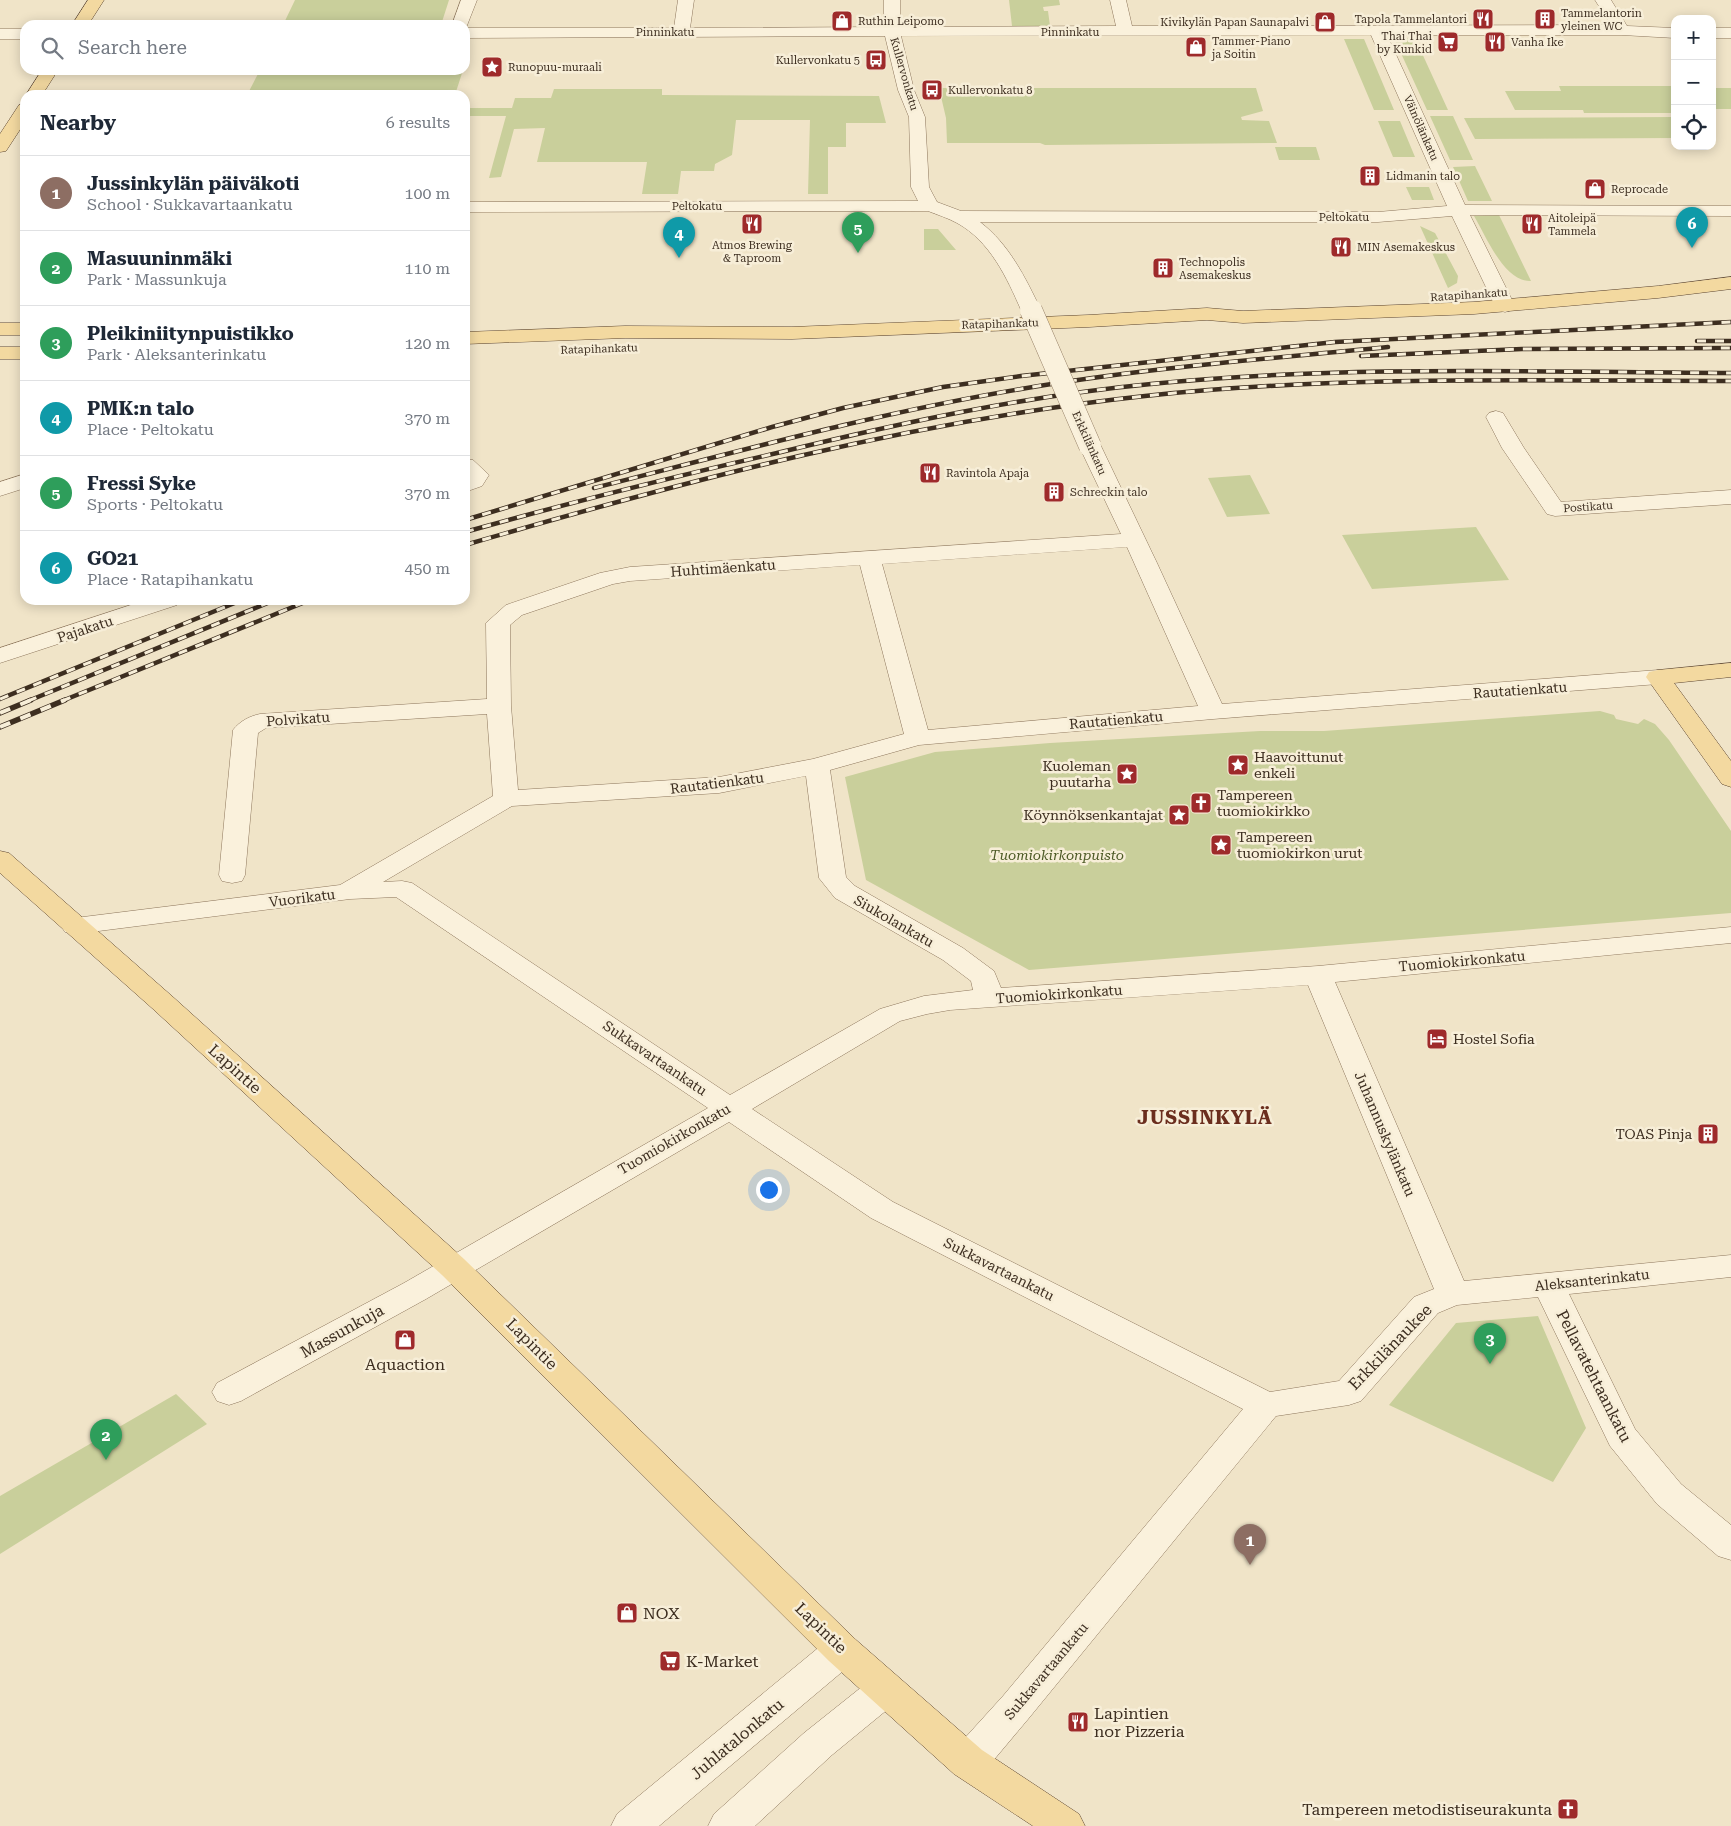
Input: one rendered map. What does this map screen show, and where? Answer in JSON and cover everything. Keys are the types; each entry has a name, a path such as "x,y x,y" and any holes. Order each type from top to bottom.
{"main road":[{"path":"83,20 96,0"},
{"path":"37,90 47,75"},
{"path":"0,147 20,117"},
{"name":"Ratapihankatu","path":"470,338 625,332 792,333 1090,321 1207,314 1252,316 1501,299 1658,292 1731,282"},
{"path":"0,329 20,329"},
{"name":"Ratapihankatu","path":"470,352 619,349 747,341 792,333"},
{"path":"0,353 20,352"},
{"path":"0,364 20,364"},
{"name":"Rautatienkatu","path":"1658,677 1731,670"},
{"path":"1658,677 1731,779"},
{"name":"Lapintie","path":"0,859 163,1003 454,1267 842,1650 968,1762 1065,1826"}],"street":[{"path":"462,20 469,0"},
{"path":"681,32 686,0"},
{"name":"Kullervonkatu","path":"892,0 892,32 906,90 917,117 920,187 930,206"},
{"path":"1118,0 1125,31"},
{"path":"1603,0 1622,30"},
{"name":"Väinölänkatu","path":"1377,30 1458,210 1501,299"},
{"name":"Pinninkatu","path":"470,32 1622,30 1671,33"},
{"path":"1716,33 1731,33"},
{"path":"0,34 20,34"},
{"name":"Peltokatu","path":"470,207 930,206"},
{"name":"Erkkilänkatu","path":"930,206 968,221 986,236 1010,267 1031,310 1090,446 1213,712"},
{"name":"Peltokatu","path":"957,216 1387,217 1458,210 1731,211"},
{"name":"Postikatu","path":"1496,417 1514,448 1555,509 1731,497"},
{"path":"470,469 478,475 474,482 470,483"},
{"path":"0,489 20,483"},
{"name":"Huhtimäenkatu","path":"506,799 499,706 498,623 514,610 608,578 630,574 1133,540"},
{"path":"869,557 918,738"},
{"name":"Pajakatu","path":"0,656 154,605"},
{"name":"Rautatienkatu","path":"506,799 719,785 817,766 918,738 1213,712 1658,677"},
{"name":"Polvikatu","path":"232,875 246,730 260,721 499,706"},
{"name":"Siukolankatu","path":"817,766 833,878 845,892 952,954 984,977 990,999"},
{"name":"Vuorikatu","path":"75,926 347,892 506,799"},
{"name":"Sukkavartaankatu","path":"347,892 402,889 882,1210 1266,1405 1022,1700 968,1762"},
{"name":"Tuomiokirkonkatu","path":"454,1267 890,1014 924,1005 1318,975 1731,935"},
{"name":"Juhannuskylänkatu","path":"1318,975 1453,1294"},
{"name":"Aleksanterinkatu","path":"1453,1294 1731,1266"},
{"name":"Massunkuja","path":"229,1392 415,1291 454,1267"},
{"name":"Pellavatehtaankatu","path":"1548,1285 1622,1437 1669,1494 1731,1546"},
{"name":"Erkkilänaukee","path":"1266,1405 1349,1392 1426,1305 1453,1294"},
{"name":"Juhlatalonkatu","path":"631,1826 842,1650"},
{"path":"728,1826 818,1744 886,1689"}],"green space":[{"path":"295,0 449,0 443,20 285,20"},
{"path":"1009,0 1059,0 1060,5 1043,7 1044,11 1048,11 1050,26 1012,26"},
{"path":"1394,38 1415,38 1448,110 1427,110"},
{"path":"1344,39 1364,39 1394,110 1374,110"},
{"path":"257,75 461,75 457,90 250,90"},
{"path":"1559,86 1671,86 1671,113 1584,113 1583,110 1515,110 1505,91 1561,91"},
{"path":"939,88 1256,88 1263,111 1241,117 1242,120 1269,121 1277,143 1045,145 1040,143 947,143 946,118"},
{"path":"1716,88 1731,88 1731,109 1716,109"},
{"path":"554,89 662,89 662,95 879,96 886,123 846,123 846,147 828,147 828,194 808,194 810,120 736,120 732,155 715,164 714,171 681,171 678,194 642,194 647,162 537,162 545,128 514,129 501,177 489,178 506,116 470,116 470,108 512,108 515,98 551,98"},
{"path":"1430,116 1453,116 1473,160 1450,160"},
{"path":"1671,117 1671,138 1475,139 1464,118"},
{"path":"1378,121 1400,121 1415,157 1393,157"},
{"path":"1275,147 1316,147 1320,160 1279,160"},
{"path":"1475,166 1492,201 1468,201 1453,167"},
{"path":"1406,187 1429,187 1434,200 1412,200"},
{"path":"1499,215 1531,281 1521,279 1512,274 1504,266 1490,246 1474,216"},
{"path":"1420,226 1435,233 1458,276 1457,283 1448,288"},
{"path":"924,229 938,229 956,250 924,250"},
{"path":"1250,475 1270,514 1227,517 1208,478"},
{"path":"1476,527 1509,580 1372,589 1342,535"},
{"name":"Tuomiokirkonpuisto","path":"1600,711 1614,715 1616,719 1638,724 1644,719 1655,724 1669,740 1731,831 1731,913 1029,970 866,880 845,777 935,752 1050,743 1260,731 1324,731"},
{"path":"1538,1316 1586,1428 1553,1482 1389,1405 1456,1323"},
{"path":"176,1394 207,1424 0,1554 0,1496"}],"railway":[{"path":"470,518 772,427 843,408 943,387 1021,376 1335,342 1731,322"},
{"path":"1697,341 1731,341"},
{"path":"594,488 860,421 1021,389 1112,375 1388,347"},
{"path":"1361,356 1522,349 1731,348"},
{"path":"470,531 699,471 870,431 1010,403 1104,389 1223,378 1368,372 1731,373"},
{"path":"470,544 633,498 802,456 887,437 1058,407 1218,389 1364,382 1511,380 1731,381"},
{"path":"0,699 230,605"},
{"path":"28,701 263,605"},
{"path":"62,701 298,605"},
{"path":"0,713 31,700"},
{"path":"0,727 65,700"}],"place":[{"name":"Tapola Tammelantori","path":"1483,19"},
{"name":"Tammelantorin yleinen WC","path":"1545,19"},
{"name":"Ruthin Leipomo","path":"842,21"},
{"name":"Kivikylän Papan Saunapalvi","path":"1325,22"},
{"name":"Thai Thai by Kunkid","path":"1448,42"},
{"name":"Vanha Ike","path":"1495,42"},
{"name":"Tammer-Piano ja Soitin","path":"1196,47"},
{"name":"Kullervonkatu 5","path":"876,60"},
{"name":"Runopuu-muraali","path":"492,67"},
{"name":"Kullervonkatu 8","path":"932,90"},
{"name":"Lidmanin talo","path":"1370,176"},
{"name":"Reprocade","path":"1595,189"},
{"name":"Atmos Brewing & Taproom","path":"752,224"},
{"name":"Aitoleipä Tammela","path":"1532,224"},
{"name":"MIN Asemakeskus","path":"1341,247"},
{"name":"GO21","path":"1692,248"},
{"name":"Fressi Syke","path":"858,253"},
{"name":"PMK:n talo","path":"679,258"},
{"name":"Technopolis Asemakeskus","path":"1163,268"},
{"name":"Ravintola Apaja","path":"930,473"},
{"name":"Schreckin talo","path":"1054,492"},
{"name":"Haavoittunut enkeli","path":"1238,765"},
{"name":"Kuoleman puutarha","path":"1127,774"},
{"name":"Tampereen tuomiokirkko","path":"1201,803"},
{"name":"Köynnöksenkantajat","path":"1179,815"},
{"name":"Tampereen tuomiokirkon urut","path":"1221,845"},
{"name":"Hostel Sofia","path":"1437,1039"},
{"name":"TOAS Pinja","path":"1708,1134"},
{"name":"Aquaction","path":"405,1340"},
{"name":"Pleikiniitynpuistikko","path":"1490,1364"},
{"name":"Masuuninmäki","path":"106,1460"},
{"name":"Jussinkylän päiväkoti","path":"1250,1565"},
{"name":"NOX","path":"627,1613"},
{"name":"K-Market","path":"670,1661"},
{"name":"Lapintien nor Pizzeria","path":"1078,1722"},
{"name":"Tampereen metodistiseurakunta","path":"1568,1809"}],"district":[{"name":"JUSSINKYLÄ","path":"1205,1117"}]}
